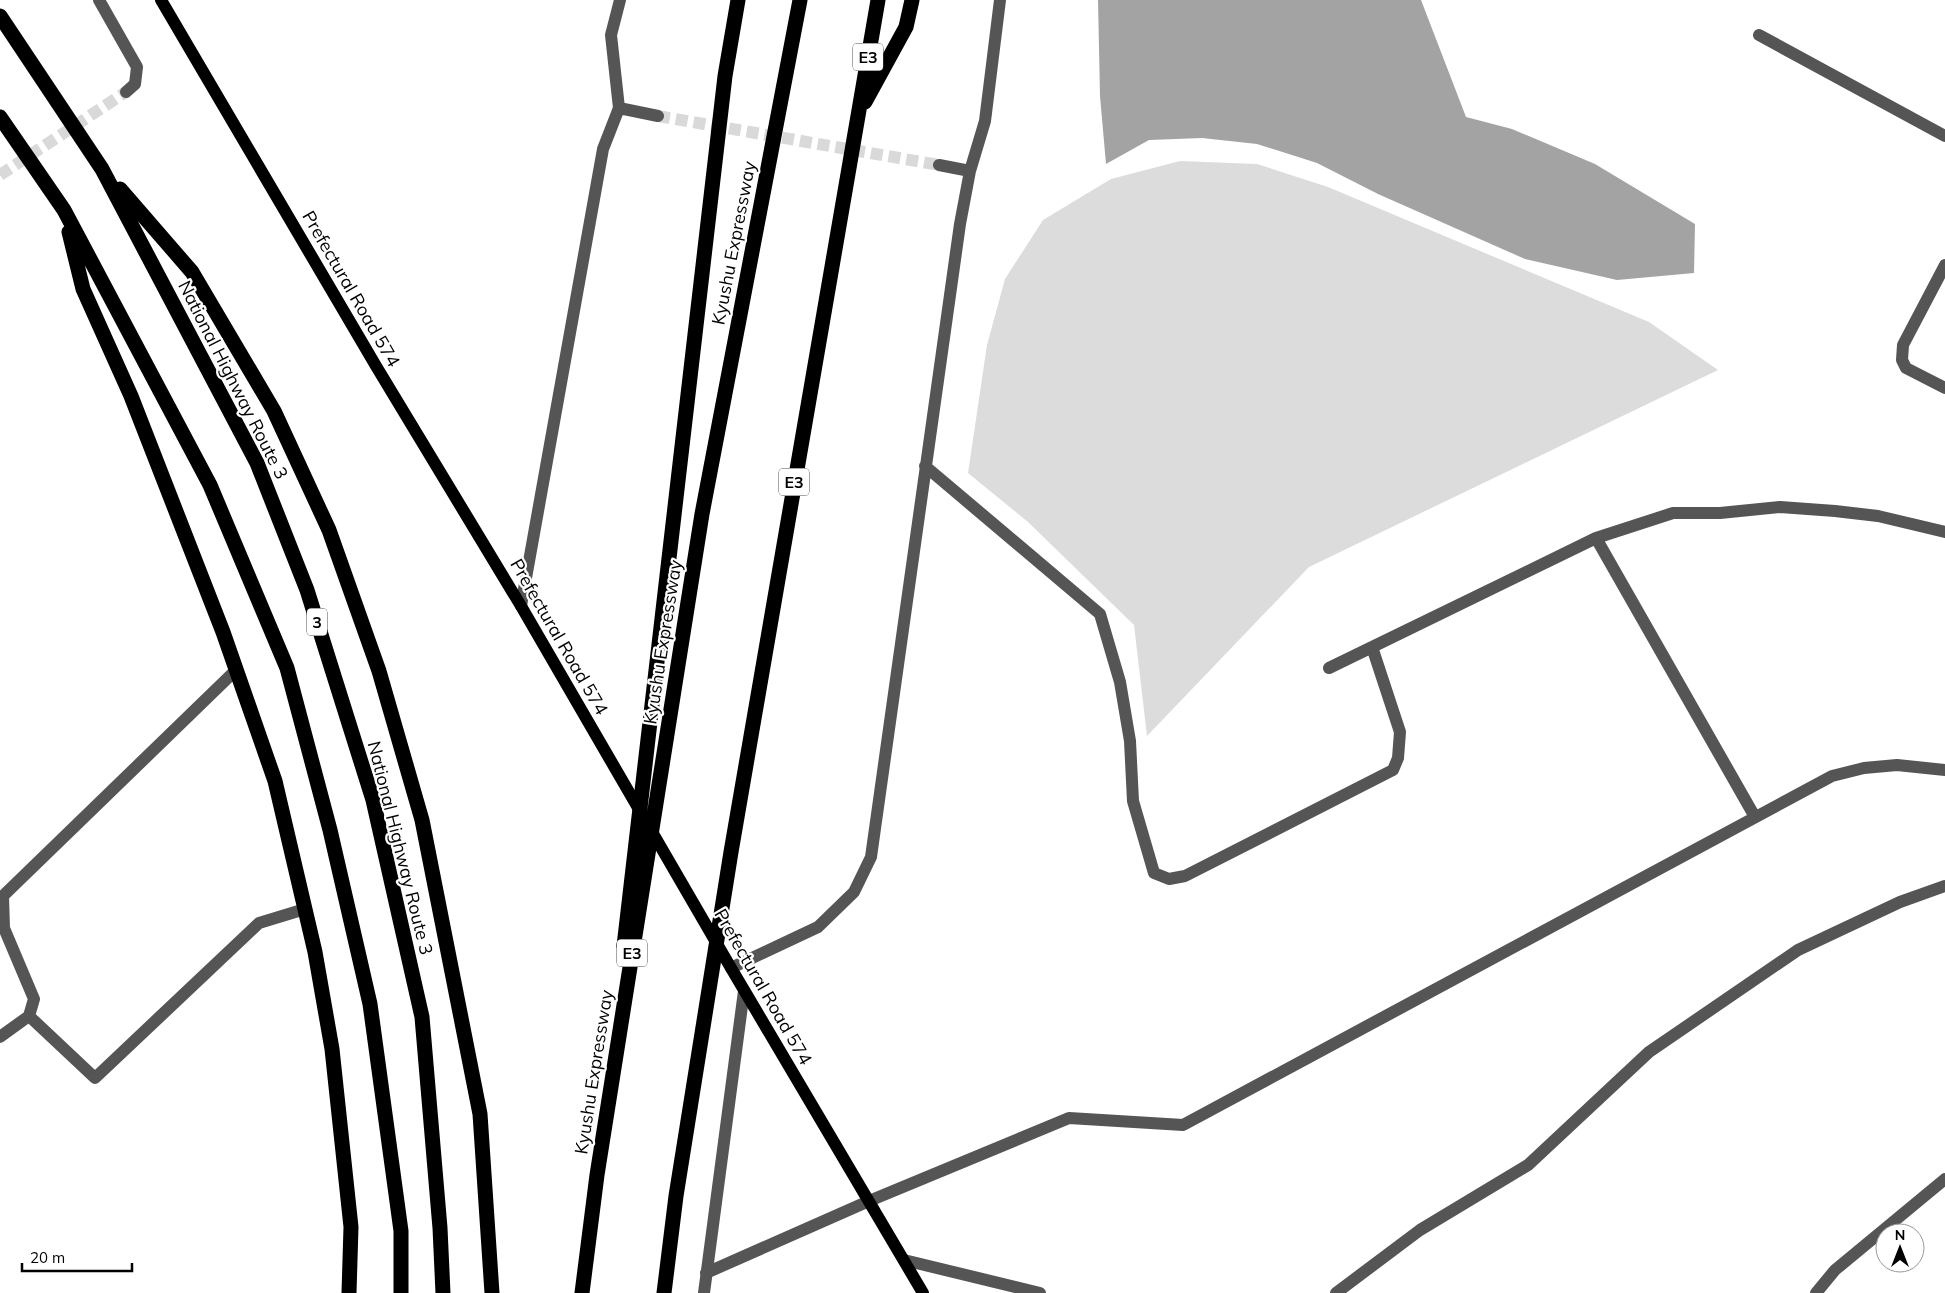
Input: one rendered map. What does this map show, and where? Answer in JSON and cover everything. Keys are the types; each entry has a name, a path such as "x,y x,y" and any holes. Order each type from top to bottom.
{"highway":[{"path":"597,1175 725,76 738,0"},
{"name":"Kyushu Expressway","path":"582,1293 597,1175 702,514 800,0"},
{"name":"E3","path":"664,1293 676,1196 730,852 878,0"},
{"path":"858,113 906,27 912,0"},
{"name":"National Highway Route 3","path":"0,16 102,169 257,463 307,590 373,800 422,1017 440,1228 443,1293"},
{"path":"0,117 4,133 64,210 210,485 287,668 330,830 370,1004 401,1231 401,1293"},
{"path":"102,169 192,272 274,411 329,530 379,671 422,820 480,1114 492,1293"},
{"path":"64,210 83,289 131,396 236,670 275,781 305,909 332,1049 351,1227 349,1293"}],"main road":[{"name":"Prefectural Road 574","path":"161,0 376,366 522,606 744,991 923,1293"}],"street":[{"path":"99,0 137,67 135,84 126,92"},
{"path":"522,606 603,149 619,108 611,35 620,0"},
{"path":"731,968 818,926 854,892 871,857 960,224 970,171 985,121 1000,0"},
{"path":"1759,35 1945,136"},
{"path":"619,108 658,116"},
{"path":"939,165 970,171"},
{"path":"1945,265 1903,344 1902,360 1906,368 1945,388"},
{"path":"925,466 1100,614 1120,682 1130,741 1133,801 1154,873 1169,879 1185,876 1393,770 1398,758 1400,732 1372,648"},
{"path":"1330,668 1596,538 1673,513 1720,512 1780,507 1878,516 1945,532"},
{"path":"1596,538 1755,817"},
{"path":"0,1037 29,1016 34,999 4,928 3,896 236,670"},
{"path":"706,1273 869,1201 1068,1118 1183,1125 1832,776 1864,768 1897,765 1945,770"},
{"path":"1336,1293 1420,1230 1528,1164 1650,1052 1798,950 1900,902 1945,886"},
{"path":"29,1016 95,1078 259,924 305,909"},
{"path":"704,1293 744,991"},
{"path":"1816,1293 1836,1270 1945,1179"},
{"path":"904,1260 1040,1293"}],"shaded area":[{"path":"1098,0 1421,0 1466,117 1512,129 1595,164 1695,224 1694,273 1617,280 1525,259 1378,194 1317,163 1257,144 1202,138 1149,140 1106,164 1100,96"},
{"path":"1180,161 1257,164 1328,187 1649,322 1718,370 1309,567 1147,736 1134,625 1028,522 968,473 987,345 1005,279 1043,220 1111,179"}],"tunnel":[{"path":"0,175 126,92"},
{"path":"658,116 939,165"}]}
